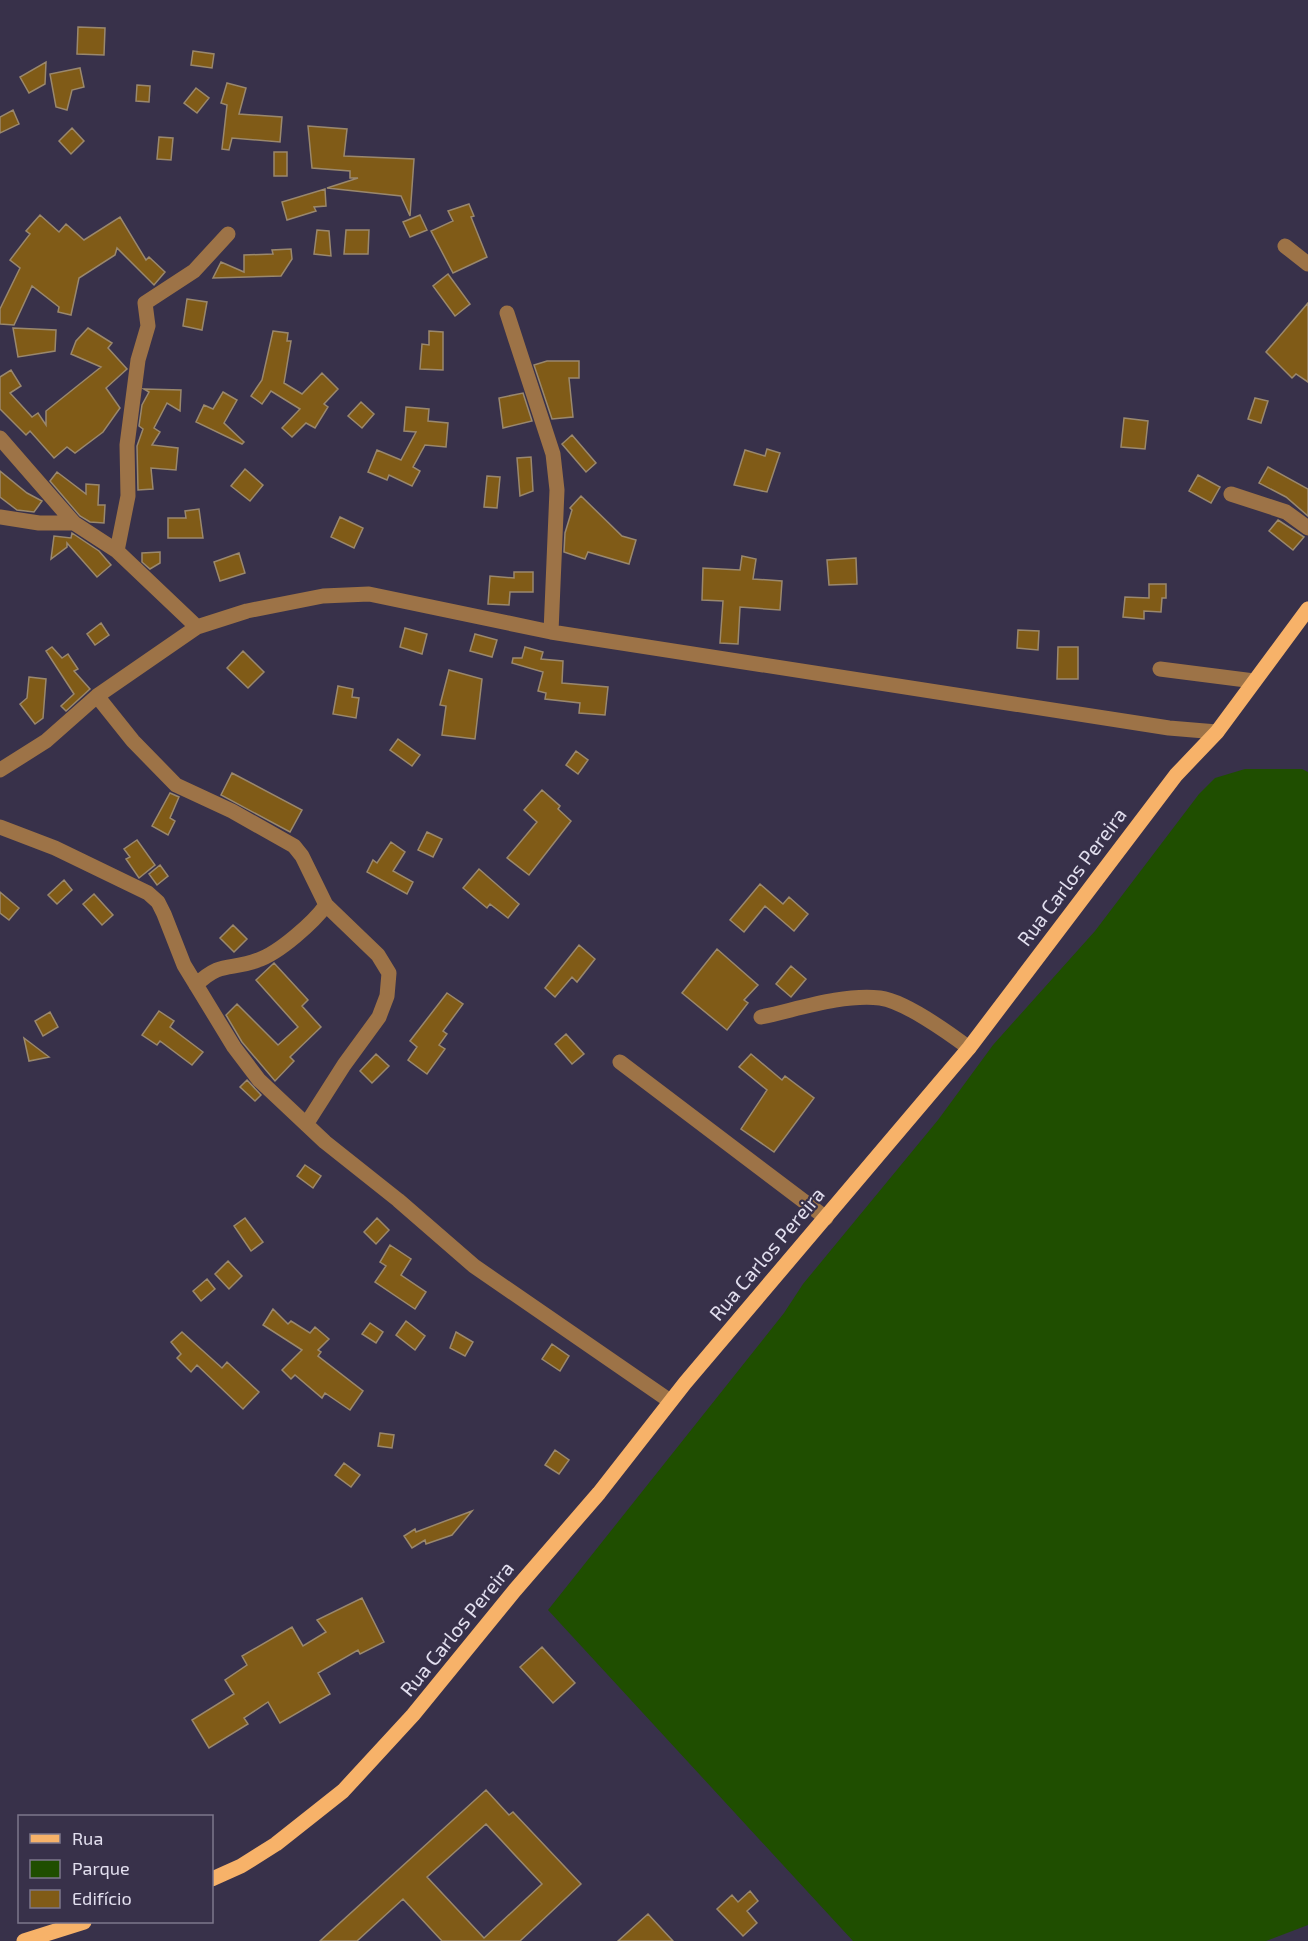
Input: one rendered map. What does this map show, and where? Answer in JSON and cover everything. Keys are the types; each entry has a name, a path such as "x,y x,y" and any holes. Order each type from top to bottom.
{"main road":[{"name":"Rua Carlos Pereira","path":"213,1879 241,1866 276,1844 343,1791 413,1715 514,1590 599,1493 670,1401 969,1048 1176,775 1217,732 1308,609"},
{"path":"24,1941 81,1923"}],"street":[{"path":"117,551 128,496 127,445 138,360 147,326 145,303 194,271 228,234"},
{"path":"1285,246 1308,264"},
{"path":"507,313 553,454 556,490 551,632"},
{"path":"0,438 74,523 117,551 197,627"},
{"path":"1231,494 1286,512 1308,528"},
{"path":"0,517 39,523 74,523"},
{"path":"0,770 46,741 97,696 197,627 247,611 301,600 323,596 369,594 551,632 1168,728 1217,732"},
{"path":"1160,669 1254,681"},
{"path":"97,696 133,741 176,785 232,811 294,846 302,856 326,905 378,955 389,973 389,986 380,1017 344,1065 307,1123"},
{"path":"0,827 55,848 148,893 158,902 184,965 234,1047 259,1080 325,1142 398,1200 474,1266 670,1401"},
{"path":"196,985 209,972 223,966 260,960 318,916 326,905"},
{"path":"761,1017 837,1001 882,998 939,1026 969,1048"},
{"path":"620,1062 826,1218"}],"green space":[{"path":"1245,769 1302,769 1308,772 1308,1925 1266,1941 853,1941 548,1610 784,1313 803,1284 938,1120 993,1045 1095,931 1199,794 1215,778"}],"building":[{"path":"78,27 105,28 104,55 77,54"},
{"path":"193,51 214,54 212,68 191,65"},
{"path":"46,62 45,84 29,93 20,77"},
{"path":"80,68 84,87 72,90 67,110 56,107 50,74"},
{"path":"227,83 246,88 239,114 282,117 280,142 232,138 229,150 222,149 227,105 221,103"},
{"path":"137,85 150,86 149,102 136,101"},
{"path":"196,88 209,98 197,113 184,103"},
{"path":"13,110 19,124 0,133 0,117"},
{"path":"308,126 347,129 344,156 414,159 410,216 401,196 327,188 358,178 350,178 350,171 312,168"},
{"path":"72,128 84,141 71,154 59,141"},
{"path":"159,137 173,138 171,160 157,159"},
{"path":"274,152 287,152 287,176 274,176"},
{"path":"325,189 326,206 314,207 316,211 287,220 282,202"},
{"path":"469,204 474,216 471,217 487,257 453,273 431,231 453,221 448,211"},
{"path":"40,215 59,232 66,224 84,240 120,217 146,260 149,257 165,272 154,285 117,248 115,255 79,278 71,315 58,312 59,307 32,286 14,325 0,324 0,309 20,268 10,260 30,234 26,231"},
{"path":"420,215 427,230 410,237 403,222"},
{"path":"317,230 329,231 331,256 314,254"},
{"path":"346,230 369,230 368,254 344,254"},
{"path":"291,249 292,259 281,276 213,278 221,262 244,272 244,255 273,254 272,250"},
{"path":"448,274 470,304 455,316 433,286"},
{"path":"187,299 207,302 202,330 183,326"},
{"path":"1308,303 1308,382 1296,374 1292,378 1266,352"},
{"path":"13,328 56,330 55,351 18,357"},
{"path":"88,328 112,343 108,348 127,369 106,388 120,408 103,432 75,453 67,447 54,458 30,431 26,435 0,409 0,377 11,370 21,386 10,393 32,417 38,413 46,425 46,411 101,367 71,354 76,341"},
{"path":"273,331 288,333 287,341 291,341 284,383 302,394 322,373 338,389 324,404 328,407 315,428 306,423 292,437 282,428 300,409 271,391 262,404 251,396 262,380"},
{"path":"429,331 443,332 443,370 420,369 422,344 429,345"},
{"path":"547,361 579,361 579,378 569,378 573,417 552,419 534,365"},
{"path":"144,389 181,390 180,411 167,403 154,428 160,432 152,445 178,448 176,470 151,468 153,489 138,490 137,446 143,429 139,426 142,405 149,392"},
{"path":"223,392 237,400 224,423 244,442 242,444 196,422 204,405 213,409"},
{"path":"523,393 532,421 503,428 499,398"},
{"path":"1255,398 1268,401 1261,423 1248,419"},
{"path":"361,402 374,414 362,428 348,416"},
{"path":"406,407 429,409 428,421 448,423 446,447 425,445 413,467 420,471 412,486 389,475 387,480 368,472 377,450 401,460 416,432 404,431"},
{"path":"1124,418 1148,421 1145,449 1121,447"},
{"path":"572,435 596,463 586,472 562,444"},
{"path":"767,449 780,453 767,492 734,485 745,450 765,456"},
{"path":"531,457 533,491 520,496 517,458"},
{"path":"1268,467 1308,489 1308,516 1286,497 1259,483"},
{"path":"245,469 263,485 250,501 231,486"},
{"path":"0,471 27,493 42,501 34,512 17,510 0,497"},
{"path":"57,472 86,494 86,484 99,485 98,505 105,505 104,523 90,522 80,516 50,481"},
{"path":"1198,475 1220,487 1211,503 1189,491"},
{"path":"487,476 500,477 497,508 484,507"},
{"path":"581,496 622,536 636,540 629,564 588,552 585,559 564,552 565,533 572,510 570,508"},
{"path":"199,509 203,538 168,538 168,518 186,518 185,511"},
{"path":"340,517 363,528 354,548 331,537"},
{"path":"1278,520 1304,537 1293,550 1269,531"},
{"path":"72,533 99,551 111,565 97,577 67,543 67,547 51,559 54,536 71,538"},
{"path":"160,552 160,563 150,569 142,562 142,553"},
{"path":"239,553 245,573 220,581 214,562"},
{"path":"742,556 756,559 753,579 782,581 780,610 740,607 738,644 720,643 723,601 702,600 703,568 740,570"},
{"path":"856,558 857,584 829,585 827,560"},
{"path":"514,572 533,572 533,592 510,592 509,605 488,604 490,576 514,578"},
{"path":"1149,584 1166,584 1166,598 1162,598 1161,612 1144,611 1144,619 1123,617 1125,597 1149,598"},
{"path":"101,623 109,635 95,645 87,634"},
{"path":"405,628 427,634 422,654 400,647"},
{"path":"1018,630 1039,631 1038,650 1017,648"},
{"path":"475,634 497,640 492,657 470,651"},
{"path":"52,647 62,658 68,654 78,669 74,671 90,689 66,711 61,706 74,694 46,651"},
{"path":"525,647 543,652 541,659 563,661 562,683 608,687 605,715 579,713 580,703 545,699 546,693 538,691 543,672 512,663 513,658 522,658"},
{"path":"1058,647 1078,647 1078,679 1057,679"},
{"path":"243,651 264,672 248,688 227,668"},
{"path":"449,670 482,679 475,739 442,735 446,706 440,705"},
{"path":"29,677 46,679 43,718 35,724 20,704 27,698"},
{"path":"338,686 353,689 352,697 359,698 356,718 333,714"},
{"path":"398,739 420,755 412,766 390,750"},
{"path":"576,751 588,760 578,774 566,765"},
{"path":"232,773 302,810 290,832 221,795"},
{"path":"542,790 560,806 558,809 571,821 529,875 507,858 537,822 524,810"},
{"path":"170,793 179,797 170,818 175,821 168,835 152,826"},
{"path":"427,832 442,839 433,857 418,850"},
{"path":"137,840 155,865 139,878 126,859 130,857 124,849"},
{"path":"391,842 405,852 393,871 413,882 407,894 367,872 373,860 377,863"},
{"path":"160,865 168,876 157,885 149,874"},
{"path":"479,869 519,904 508,918 490,904 487,908 463,888"},
{"path":"64,880 72,890 57,904 48,895"},
{"path":"760,884 783,904 789,897 808,914 794,931 765,906 744,932 730,920"},
{"path":"0,892 19,908 9,920 0,913"},
{"path":"94,894 113,915 102,925 83,904"},
{"path":"233,925 247,939 234,952 220,938"},
{"path":"579,945 595,959 577,982 572,977 555,997 545,988"},
{"path":"717,949 758,985 744,1000 748,1003 727,1030 682,993"},
{"path":"274,963 308,1000 302,1006 321,1027 290,1057 294,1061 275,1081 242,1042 226,1015 237,1004 278,1045 298,1027 256,980"},
{"path":"791,966 806,979 791,997 776,984"},
{"path":"447,993 463,1004 443,1031 447,1034 439,1045 445,1049 427,1074 408,1060 417,1047 410,1041"},
{"path":"159,1011 174,1021 170,1027 203,1052 192,1065 160,1041 157,1045 142,1035"},
{"path":"50,1012 58,1027 43,1036 35,1021"},
{"path":"566,1034 584,1054 572,1064 555,1044"},
{"path":"24,1038 49,1057 29,1061"},
{"path":"376,1054 389,1066 372,1083 360,1071"},
{"path":"751,1054 782,1080 785,1076 814,1098 774,1152 741,1129 767,1090 739,1067"},
{"path":"247,1080 261,1095 255,1101 240,1087"},
{"path":"305,1165 321,1176 313,1188 297,1176"},
{"path":"245,1218 263,1242 251,1251 234,1226"},
{"path":"377,1218 389,1230 376,1244 364,1232"},
{"path":"390,1245 411,1259 401,1275 426,1292 415,1309 375,1282 386,1266 380,1262"},
{"path":"228,1261 242,1276 229,1289 215,1274"},
{"path":"207,1279 215,1289 201,1301 193,1291"},
{"path":"273,1309 288,1324 291,1321 310,1333 315,1327 329,1339 318,1350 321,1352 318,1356 363,1391 350,1410 325,1393 322,1398 295,1375 291,1379 282,1370 302,1350 263,1325"},
{"path":"406,1321 425,1336 415,1350 396,1335"},
{"path":"370,1323 383,1332 376,1343 362,1334"},
{"path":"182,1332 222,1368 227,1362 259,1392 243,1409 197,1365 191,1372 177,1358 181,1354 171,1342"},
{"path":"456,1332 473,1342 465,1356 450,1348"},
{"path":"552,1344 569,1356 560,1371 542,1359"},
{"path":"380,1433 394,1435 392,1448 378,1446"},
{"path":"555,1450 569,1460 559,1474 545,1465"},
{"path":"344,1463 360,1475 351,1487 335,1475"},
{"path":"472,1511 452,1535 426,1544 425,1540 412,1548 404,1536 415,1529 416,1532"},
{"path":"362,1598 384,1642 360,1654 358,1650 318,1673 330,1694 280,1723 268,1702 244,1718 248,1724 209,1748 192,1720 234,1694 225,1680 247,1665 242,1656 292,1627 303,1646 326,1632 317,1620"},
{"path":"542,1647 575,1683 553,1703 520,1667"},
{"path":"486,1790 509,1815 513,1812 581,1884 520,1941 442,1941 403,1899 357,1941 320,1941","holes":["486,1824 542,1884 484,1938 427,1877"]},
{"path":"750,1891 758,1901 747,1911 757,1923 743,1936 717,1909 732,1895 738,1902"},
{"path":"648,1914 673,1941 618,1941"}]}
